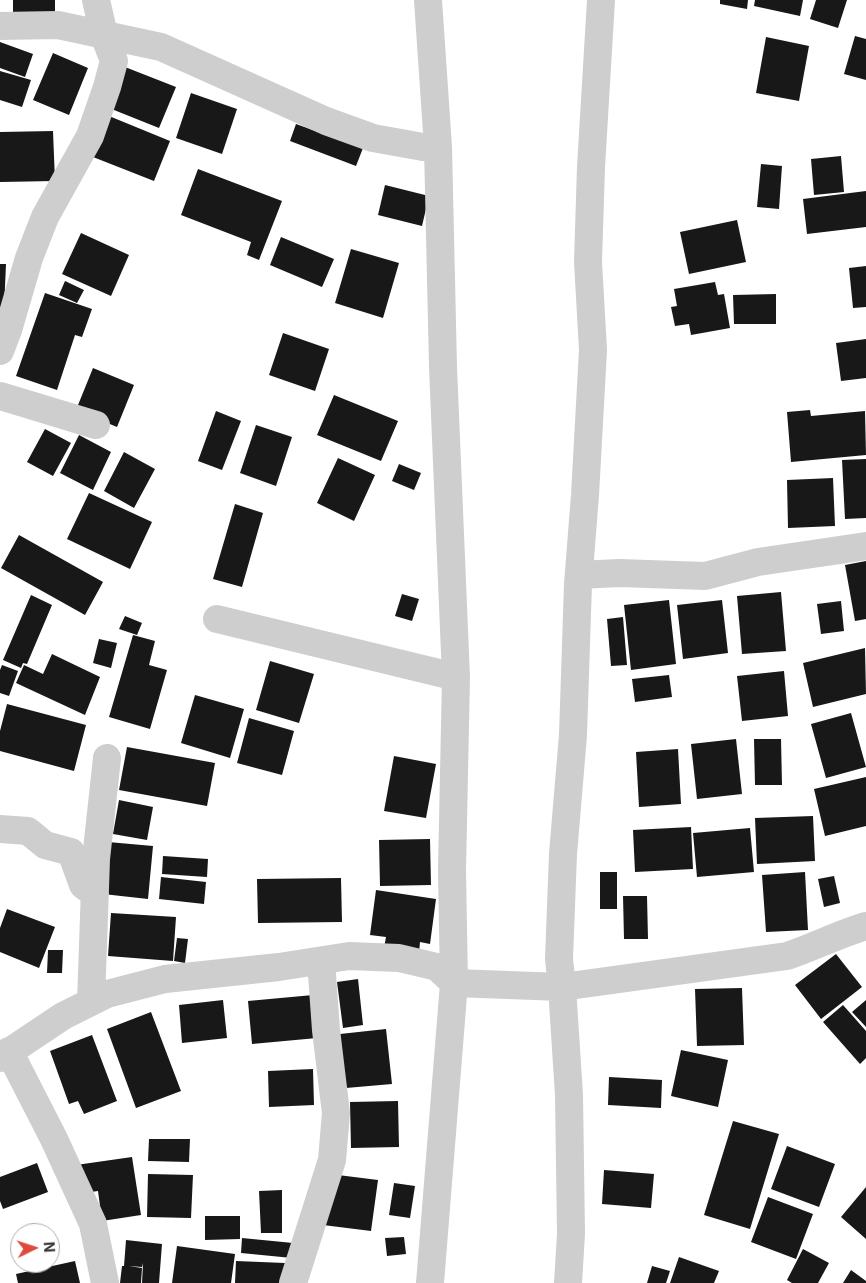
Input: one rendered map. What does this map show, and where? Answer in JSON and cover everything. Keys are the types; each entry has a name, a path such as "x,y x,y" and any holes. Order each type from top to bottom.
{"street":[{"path":"0,350 8,330 29,258 42,226 90,136 107,87 114,61 104,35 96,0"},
{"path":"428,0 438,147 443,367 456,677 452,870 454,984 430,1283"},
{"path":"568,1283 571,1234 569,1095 559,959 563,854 573,735 579,575 593,350 588,262 601,0"},
{"path":"0,26 58,25 161,47 326,121 373,138 423,147 438,147"},
{"path":"0,396 96,425"},
{"path":"579,575 619,573 705,576 758,562 866,546"},
{"path":"217,619 456,677"},
{"path":"91,1002 96,859 107,758"},
{"path":"0,829 28,831 45,845 70,852 83,885 95,894"},
{"path":"105,1283 94,1224 54,1139 4,1055 63,1016 107,994 165,979 279,967 348,956 399,958 437,967 454,984 562,987 787,956 808,949 845,932 866,926"},
{"path":"292,1283 332,1160 336,1113 326,1030 321,961"}],"building":[{"path":"13,0 55,0 55,19 13,18"},
{"path":"720,0 748,0 747,9 720,4"},
{"path":"755,0 803,0 800,16 754,6"},
{"path":"816,0 847,0 838,28 810,19"},
{"path":"855,36 866,39 866,80 844,74"},
{"path":"766,37 809,46 799,101 756,93"},
{"path":"0,42 33,54 25,77 0,68"},
{"path":"53,53 88,68 69,115 33,100"},
{"path":"125,67 176,87 159,128 109,108"},
{"path":"0,71 31,80 22,107 0,100"},
{"path":"191,93 237,109 222,154 176,138"},
{"path":"109,116 170,141 154,181 93,157"},
{"path":"296,124 363,148 356,166 290,141"},
{"path":"53,131 55,181 0,182 0,132"},
{"path":"841,156 844,192 814,195 811,159"},
{"path":"761,164 782,166 779,209 757,207"},
{"path":"198,169 282,201 259,260 247,255 251,242 181,215"},
{"path":"385,185 429,196 422,226 378,215"},
{"path":"866,191 866,227 807,234 803,199"},
{"path":"737,220 746,262 689,274 680,232"},
{"path":"81,233 129,255 111,296 62,274"},
{"path":"281,237 334,259 322,287 270,265"},
{"path":"351,249 399,263 383,318 335,303"},
{"path":"0,264 6,264 4,309 0,309"},
{"path":"866,266 866,307 853,308 849,268"},
{"path":"65,281 84,290 77,303 59,295"},
{"path":"715,282 718,295 724,294 730,328 691,335 689,324 675,326 671,307 677,306 674,289"},
{"path":"45,293 92,309 82,337 75,335 57,390 16,376"},
{"path":"776,294 776,324 734,324 733,295"},
{"path":"283,333 329,349 315,391 269,375"},
{"path":"866,339 866,378 841,381 836,343"},
{"path":"93,368 134,385 117,427 76,410"},
{"path":"334,395 398,421 381,461 317,435"},
{"path":"810,410 811,416 865,411 866,455 791,462 787,412"},
{"path":"216,411 241,421 222,470 198,461"},
{"path":"256,425 292,437 276,486 240,473"},
{"path":"45,429 71,443 53,476 27,462"},
{"path":"79,435 111,452 93,490 60,473"},
{"path":"124,452 155,469 134,508 104,491"},
{"path":"338,458 375,475 354,521 317,503"},
{"path":"866,459 866,518 845,519 842,460"},
{"path":"399,464 421,473 414,490 392,481"},
{"path":"833,478 835,526 788,528 787,480"},
{"path":"89,493 152,522 130,569 67,539"},
{"path":"235,504 263,513 242,587 213,579"},
{"path":"19,535 103,582 85,615 1,568"},
{"path":"866,561 866,619 855,621 845,565"},
{"path":"781,592 786,651 742,654 737,596"},
{"path":"402,594 419,599 412,621 395,616"},
{"path":"31,595 52,605 27,664 23,663 21,668 3,660"},
{"path":"669,600 676,664 631,670 624,605"},
{"path":"722,600 728,653 683,659 677,605"},
{"path":"841,601 844,631 821,634 817,604"},
{"path":"125,616 142,623 137,635 119,629"},
{"path":"623,617 627,665 611,666 607,619"},
{"path":"133,635 155,641 149,665 167,670 150,729 109,717"},
{"path":"99,639 117,643 111,668 93,663"},
{"path":"865,648 866,694 813,707 803,663"},
{"path":"52,654 100,677 85,715 16,683 24,665 43,674"},
{"path":"270,661 314,674 299,723 256,710"},
{"path":"2,665 18,671 9,696 0,693 0,670"},
{"path":"784,671 788,716 742,721 737,676"},
{"path":"669,675 672,697 635,702 632,679"},
{"path":"195,695 244,709 230,758 181,743"},
{"path":"7,704 86,725 74,771 0,751 0,731"},
{"path":"851,713 866,767 826,778 811,724"},
{"path":"249,718 294,731 282,775 237,763"},
{"path":"736,739 742,794 697,799 691,744"},
{"path":"754,739 781,739 782,785 755,785"},
{"path":"127,747 215,763 207,806 119,790"},
{"path":"678,749 681,804 639,807 636,752"},
{"path":"394,756 436,764 426,818 384,811"},
{"path":"866,777 866,826 825,836 814,789"},
{"path":"119,800 153,807 147,840 113,834"},
{"path":"813,816 815,861 757,864 755,818"},
{"path":"691,827 693,869 635,872 633,830"},
{"path":"750,828 754,872 697,877 693,833"},
{"path":"430,839 431,885 380,886 379,840"},
{"path":"108,842 153,846 148,899 103,894"},
{"path":"163,856 208,859 207,877 162,874"},
{"path":"600,872 617,872 617,909 600,909"},
{"path":"805,872 808,930 766,932 762,875"},
{"path":"834,876 840,903 824,907 818,879"},
{"path":"161,877 206,882 204,904 159,899"},
{"path":"341,878 342,922 258,923 257,879"},
{"path":"376,890 436,899 430,944 420,942 419,953 384,948 386,937 370,935"},
{"path":"623,896 647,896 648,939 624,939"},
{"path":"7,909 55,927 39,968 0,952 0,928"},
{"path":"111,913 176,917 173,961 108,956"},
{"path":"177,938 188,939 185,963 174,961"},
{"path":"48,950 63,950 62,973 47,973"},
{"path":"836,954 862,987 821,1019 795,985"},
{"path":"358,979 363,1025 343,1028 337,982"},
{"path":"742,988 744,1045 697,1046 695,989"},
{"path":"313,995 317,1038 252,1044 248,1001"},
{"path":"223,1000 227,1038 182,1043 179,1005"},
{"path":"866,1000 866,1027 852,1012"},
{"path":"843,1005 866,1031 866,1058 860,1064 823,1022"},
{"path":"151,1012 181,1091 136,1108 107,1029"},
{"path":"386,1029 392,1084 346,1088 340,1034"},
{"path":"92,1035 117,1101 84,1114 78,1101 69,1104 50,1051"},
{"path":"681,1050 728,1060 718,1107 671,1096"},
{"path":"313,1069 314,1105 269,1107 268,1071"},
{"path":"609,1077 662,1080 661,1108 608,1105"},
{"path":"398,1101 399,1147 351,1148 350,1102"},
{"path":"733,1121 779,1134 750,1229 704,1215"},
{"path":"149,1139 190,1139 189,1162 148,1161"},
{"path":"787,1146 835,1164 819,1207 771,1189"},
{"path":"132,1157 141,1215 102,1221 98,1191 84,1193 76,1165"},
{"path":"37,1163 48,1192 3,1209 0,1201 0,1177"},
{"path":"604,1170 654,1174 651,1208 602,1204"},
{"path":"148,1174 193,1175 191,1218 147,1217"},
{"path":"330,1174 378,1180 371,1231 323,1225"},
{"path":"394,1183 415,1186 410,1218 389,1215"},
{"path":"866,1187 866,1239 841,1217"},
{"path":"282,1190 282,1233 261,1233 259,1191"},
{"path":"768,1197 813,1214 796,1259 751,1242"},
{"path":"205,1216 240,1216 240,1239 205,1240"},
{"path":"404,1237 406,1254 387,1256 385,1238"},
{"path":"242,1238 293,1243 292,1258 241,1253"},
{"path":"126,1240 162,1244 159,1283 142,1283 143,1263 142,1267 129,1266 142,1268 141,1283 120,1283 122,1266 124,1266"},
{"path":"177,1246 235,1254 231,1283 172,1283"},
{"path":"803,1249 829,1263 818,1283 792,1283 787,1280"},
{"path":"679,1257 719,1271 714,1283 670,1283"},
{"path":"75,1261 80,1283 18,1283 16,1274 60,1273 60,1264"},
{"path":"236,1261 285,1263 284,1283 235,1283"},
{"path":"652,1266 670,1271 666,1283 647,1283"},
{"path":"851,1270 866,1281 866,1283 843,1283"}]}
